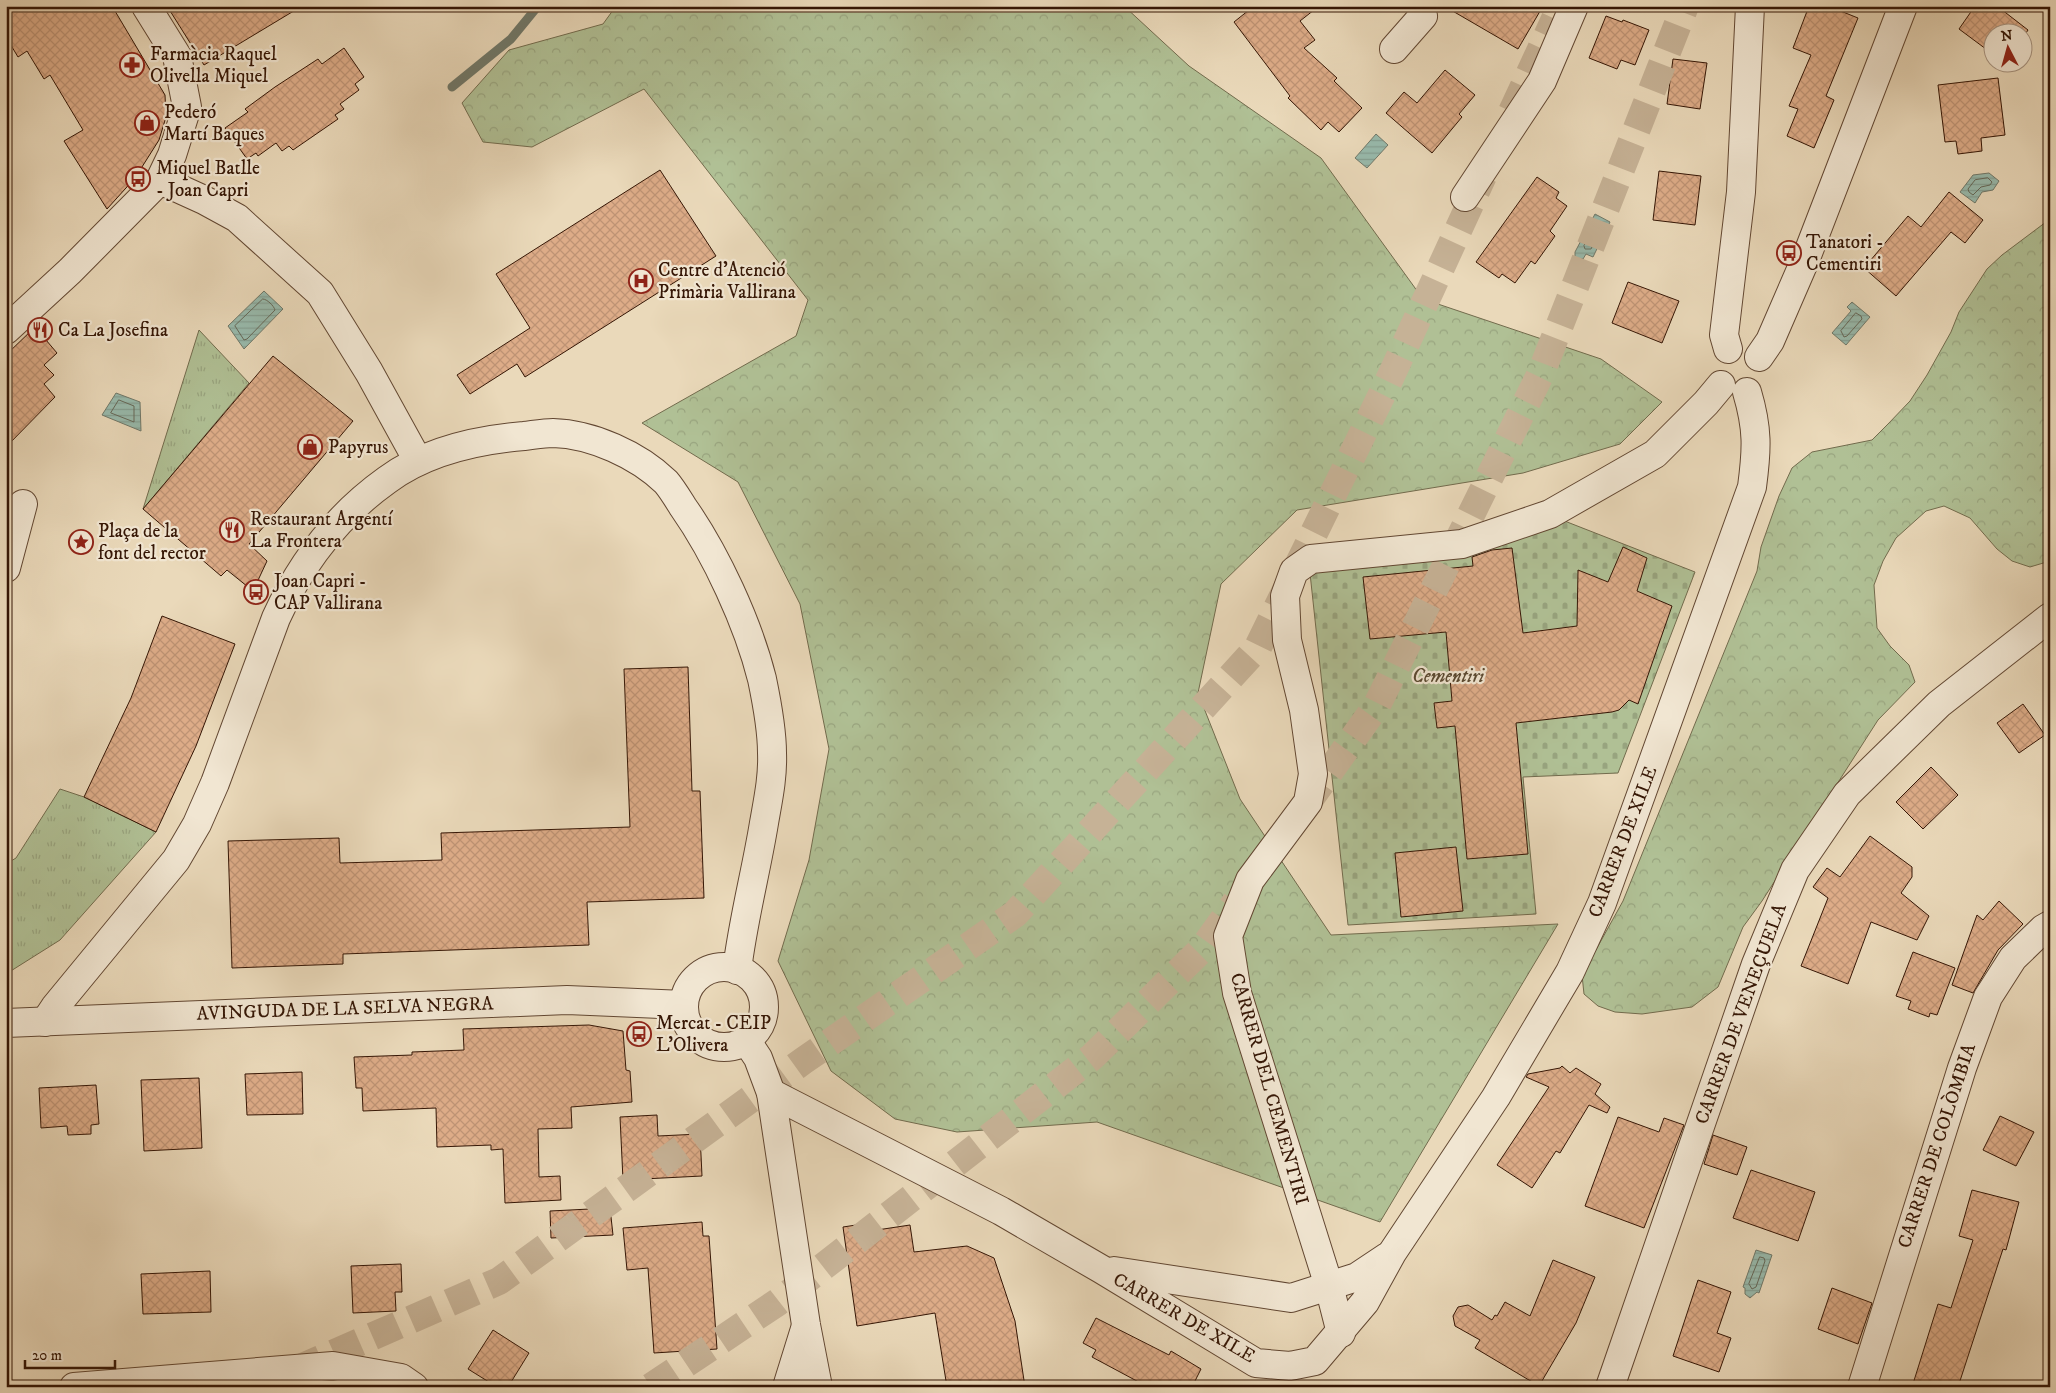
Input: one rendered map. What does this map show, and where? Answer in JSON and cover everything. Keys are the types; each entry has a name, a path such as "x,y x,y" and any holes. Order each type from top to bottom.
{"street":[{"path":"6,330 70,271 160,180 172,154 187,107 177,56 146,6"},
{"path":"1394,49 1423,16 1420,6"},
{"path":"1465,197 1542,81 1574,6"},
{"path":"1728,349 1724,335 1741,192 1750,6"},
{"path":"1759,357 1770,341 1806,258 1903,6"},
{"path":"160,180 204,200 237,218 320,293 369,372 418,461"},
{"path":"1745,347 1755,352 1759,357 1763,367 1762,378 1756,387 1747,392 1733,393 1721,385 1717,376 1716,366 1720,356 1728,349 1745,347"},
{"name":"CARRER DEL CEMENTIRI","path":"1341,1332 1329,1286 1237,993 1228,936 1250,880 1308,802 1313,774 1304,710 1287,640 1284,596 1294,571 1311,559 1462,544 1550,514 1654,454 1721,385"},
{"name":"CARRER DE XILE","path":"771,1093 1001,1212 1256,1363 1290,1366 1315,1361 1365,1302 1392,1253 1496,1097 1570,972 1602,903 1752,487 1757,451 1754,418 1747,392"},
{"path":"45,1022 54,1006 176,860 197,824 215,783 276,618 287,594 313,552 342,518 387,480 418,461 442,452 499,438 554,433 595,440 630,455 666,483 713,556 750,640 762,680 770,724 772,753 771,784 742,931 737,970"},
{"path":"6,568 23,504"},
{"name":"CARRER DE VENEÇUELA","path":"1610,1387 1756,964 1796,870 1847,794 1939,704 2050,617"},
{"name":"CARRER DE COLÒMBIA","path":"1862,1387 1959,1077 1988,997 2013,958 2043,929 2050,925"},
{"path":"716,968 737,970 755,982 764,1003 760,1024 752,1036 740,1044 725,1047 704,1042 689,1026 684,1005 688,990 696,978 716,968"},
{"name":"AVINGUDA DE LA SELVA NEGRA","path":"6,1023 567,1000 684,1005"},
{"path":"746,1040 758,1058 771,1093 806,1325 818,1387"},
{"name":"CARRER DE XILE","path":"1100,1269 1291,1298 1357,1277 1392,1253"},
{"path":"787,1387 806,1325"},
{"path":"74,1387 333,1366 401,1378 414,1387"}],"green space":[{"path":"616,6 1124,6 1189,66 1321,158 1423,299 1601,359 1662,402 1620,444 1523,473 1297,510 1221,584 1198,693 1240,799 1331,935 1558,924 1380,1222 1097,1122 957,1132 895,1119 831,1071 778,961 809,860 829,749 800,604 738,482 642,423 796,336 808,300 644,89 532,147 483,142 462,103 509,50 603,24"},
{"path":"2050,219 2050,561 2030,567 2012,561 1997,549 1970,518 1944,506 1926,511 1896,538 1883,561 1874,585 1877,628 1890,646 1909,665 1915,682 1878,720 1762,901 1743,927 1718,987 1692,1007 1642,1014 1615,1012 1598,1006 1584,994 1582,975 1623,901 1757,571 1761,547 1779,496 1792,468 1812,452 1872,440 1910,401 1951,332 1959,312 1987,269 2002,255"},
{"path":"199,330 249,383 143,509"},
{"name":"Cementiri","path":"1562,520 1695,572 1618,773 1523,777 1536,914 1348,925 1309,564"},
{"path":"60,789 84,797 156,832 60,940 6,974 6,864 16,858"}],"water":[{"path":"1376,134 1388,145 1367,168 1355,158"},
{"path":"1989,173 1999,181 1993,190 1982,192 1975,203 1960,192 1973,175"},
{"path":"1595,214 1610,222 1593,257 1586,254 1583,259 1578,259 1575,257 1575,252"},
{"path":"264,291 283,309 244,349 228,326"},
{"path":"1852,302 1870,317 1846,345 1832,333 1851,311 1847,307"},
{"path":"116,393 140,402 141,431 102,415"},
{"path":"1756,1250 1772,1255 1759,1293 1757,1292 1750,1298 1745,1294 1745,1288 1743,1287"}],"building":[{"path":"6,6 112,6 165,95 166,117 159,140 135,178 107,209 64,141 83,130 50,75 44,79 27,51 18,57 6,37"},
{"path":"167,6 302,6 204,65"},
{"path":"1254,6 1319,6 1300,21 1315,40 1304,48 1337,78 1334,81 1362,108 1339,132 1328,122 1321,130 1288,98 1290,96 1234,22"},
{"path":"1444,6 1543,6 1518,49"},
{"path":"1809,6 1828,6 1858,18 1826,96 1834,100 1814,148 1787,136 1798,109 1789,106 1811,55 1793,48"},
{"path":"1975,6 1997,6 2018,22 1984,22 1984,48 1959,29"},
{"path":"1606,16 1649,30 1635,65 1621,60 1617,69 1589,58"},
{"path":"344,48 364,77 355,84 359,90 340,104 344,109 335,115 338,119 293,150 289,146 282,151 276,143 258,156 256,153 247,159 225,128 248,112 245,109 275,87 318,59 322,64"},
{"path":"1673,59 1707,63 1700,109 1667,104"},
{"path":"1445,70 1475,95 1459,114 1462,117 1432,153 1386,113 1404,92 1417,103"},
{"path":"1998,78 2005,135 1981,138 1982,151 1958,154 1956,141 1945,142 1938,85"},
{"name":"Centre d'Atenció Primària Vallirana","path":"660,170 716,256 525,377 517,364 470,394 457,375 530,328 496,274"},
{"path":"1659,171 1701,176 1695,225 1653,220"},
{"path":"1537,177 1559,192 1556,198 1567,206 1550,231 1555,236 1535,264 1531,261 1515,283 1502,274 1499,278 1476,262"},
{"path":"1949,192 1983,220 1965,243 1951,232 1896,296 1864,268 1908,216 1921,227"},
{"path":"1628,282 1679,301 1662,343 1612,323"},
{"path":"35,327 57,353 44,365 54,375 44,384 55,397 6,447 6,355"},
{"path":"273,356 353,421 249,544 267,561 253,591 227,570 221,576 143,509"},
{"path":"1623,547 1647,558 1637,591 1672,606 1638,704 1629,700 1619,710 1612,712 1516,723 1528,854 1467,859 1455,726 1437,728 1434,703 1452,701 1446,632 1370,639 1363,577 1473,566 1472,557 1492,550 1512,548 1523,633 1577,626 1578,570 1608,582"},
{"path":"162,616 235,644 196,746 156,832 84,797 131,698"},
{"path":"688,667 692,791 700,791 704,898 587,902 589,945 343,954 343,964 232,968 228,841 339,838 340,863 442,860 441,833 630,827 624,669"},
{"path":"2023,704 2045,735 2019,753 1997,723"},
{"path":"1931,767 1958,795 1923,829 1896,802"},
{"path":"1870,836 1912,867 1912,877 1901,893 1929,916 1917,940 1871,922 1848,984 1801,966 1828,898 1813,887 1827,868 1840,877"},
{"path":"1456,847 1463,911 1401,917 1395,853"},
{"path":"1999,901 2023,924 1998,950 1973,993 1952,985 1977,915 1983,920"},
{"path":"1913,952 1955,968 1937,1015 1930,1013 1929,1017 1908,1009 1911,1001 1896,996"},
{"path":"589,1025 623,1031 626,1070 630,1071 632,1102 571,1107 572,1128 538,1129 539,1177 560,1176 561,1200 505,1203 503,1149 491,1150 491,1145 437,1147 436,1108 363,1111 362,1088 356,1088 354,1057 412,1055 412,1052 464,1050 463,1029"},
{"path":"1562,1066 1570,1073 1576,1068 1601,1084 1595,1094 1610,1107 1607,1113 1589,1105 1560,1153 1556,1151 1532,1188 1497,1165 1549,1087 1526,1077 1528,1074"},
{"path":"302,1072 303,1114 247,1115 245,1074"},
{"path":"199,1078 202,1148 144,1151 141,1080"},
{"path":"96,1085 99,1124 91,1125 91,1134 68,1135 67,1126 41,1128 39,1088"},
{"path":"657,1115 658,1136 700,1134 702,1176 623,1180 620,1117"},
{"path":"2000,1116 2034,1132 2016,1166 1983,1150"},
{"path":"1618,1117 1659,1132 1664,1118 1684,1125 1644,1228 1585,1206"},
{"path":"1713,1135 1747,1147 1737,1175 1704,1164"},
{"path":"1751,1170 1815,1192 1798,1241 1733,1218"},
{"path":"1972,1190 2019,1202 2006,1250 2003,1249 1958,1387 1912,1387 1938,1304 1951,1308 1973,1240 1959,1236"},
{"path":"610,1208 613,1235 551,1238 550,1211"},
{"path":"702,1222 703,1236 709,1236 717,1349 654,1353 648,1268 627,1270 623,1228"},
{"path":"876,1222 877,1230 910,1225 914,1252 967,1246 994,1258 1015,1321 1025,1387 947,1387 935,1313 857,1326 843,1227"},
{"path":"1553,1260 1595,1277 1576,1323 1539,1386 1475,1348 1480,1340 1455,1326 1453,1316 1458,1307 1468,1305 1492,1320 1495,1315 1497,1316 1505,1302 1530,1316"},
{"path":"401,1264 402,1292 395,1292 396,1311 353,1313 351,1266"},
{"path":"210,1271 211,1312 143,1314 141,1274"},
{"path":"1698,1280 1731,1292 1717,1333 1731,1338 1719,1372 1673,1356"},
{"path":"1832,1288 1872,1303 1858,1344 1818,1329"},
{"path":"1096,1318 1169,1355 1171,1351 1201,1369 1192,1387 1148,1387 1092,1357 1096,1350 1083,1343"},
{"path":"493,1330 529,1353 508,1387 497,1387 468,1369"}],"waterway":[{"path":"452,87 511,39 538,6"}],"tunnel":[{"path":"1305,806 1377,705 1541,373 1685,6"},
{"path":"1512,112 1555,19"},
{"path":"257,1387 499,1281 803,1061 1015,914 1258,647 1391,376 1483,176"},
{"path":"651,1387 778,1302 1092,1057 1203,948 1236,902"}],"place":[{"name":"Farmàcia Raquel Olivella Miquel","path":"132,65"},
{"name":"Pederó Martí Baques","path":"147,123"},
{"name":"Miquel Batlle - Joan Capri","path":"138,179"},
{"name":"Tanatori - Cementiri","path":"1789,253"},
{"name":"Centre d'Atenció Primària Vallirana","path":"641,281"},
{"name":"Ca La Josefina","path":"40,330"},
{"name":"Papyrus","path":"310,447"},
{"name":"Restaurant Argentí La Frontera","path":"232,530"},
{"name":"Plaça de la font del rector","path":"81,542"},
{"name":"Joan Capri - CAP Vallirana","path":"256,592"},
{"name":"Mercat - CEIP L'Olivera","path":"639,1034"}]}
